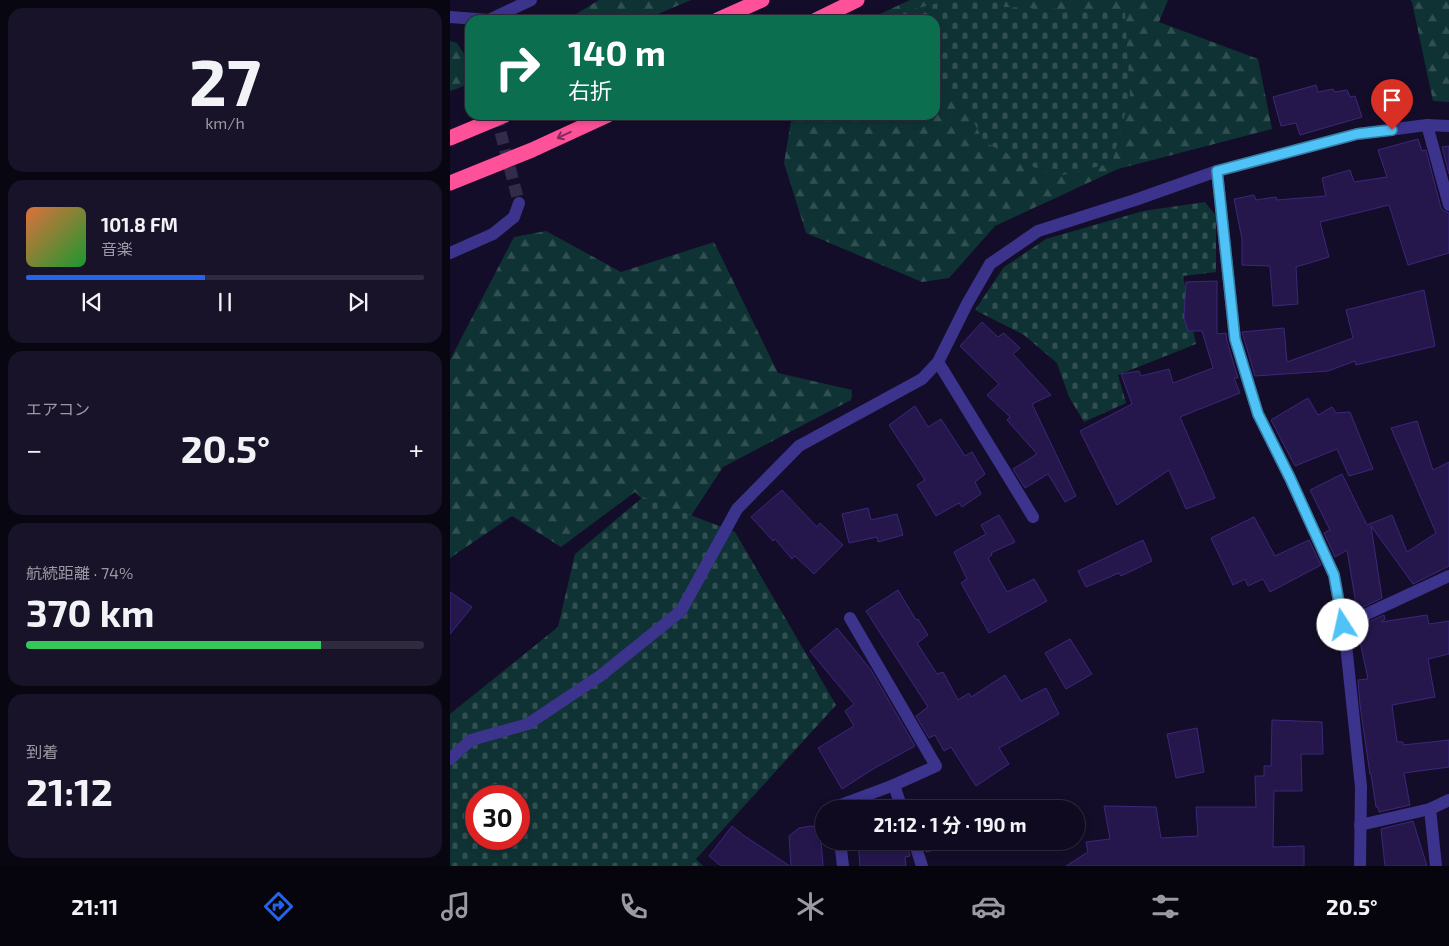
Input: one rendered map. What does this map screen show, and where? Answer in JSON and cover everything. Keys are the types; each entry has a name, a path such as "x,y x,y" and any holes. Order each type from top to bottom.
{"highway":[{"path":"729,15 762,0"},
{"path":"826,15 857,0"},
{"path":"450,138 492,120"},
{"path":"450,183 532,150 597,120"}],"street":[{"path":"500,15 531,0"},
{"path":"450,17 465,18"},
{"path":"1427,125 1449,206"},
{"path":"450,759 471,740 528,724 600,676 681,611 737,509 799,446 922,379 938,362 967,304 990,264 1038,231 1217,171 1357,134 1427,125 1449,126"},
{"path":"1217,171 1235,339 1258,414 1290,478 1334,575 1343,625 1361,788 1360,866"},
{"path":"450,253 493,234 514,217 519,203"},
{"path":"938,362 1033,517"},
{"path":"1343,625 1449,576"},
{"path":"850,618 936,766 894,785 854,800"},
{"path":"894,785 899,800"},
{"path":"1360,825 1430,809 1449,800"},
{"path":"1430,809 1436,866"},
{"path":"841,850 843,866"},
{"path":"917,850 922,866"}],"green space":[{"path":"599,0 691,0 656,15 571,15"},
{"path":"910,0 1168,0 1159,22 1258,59 1272,129 1118,169 995,226 949,278 922,282 806,233 784,163 791,120 940,120 940,15 878,15"},
{"path":"950,0 1001,0 1004,7 1125,11 1130,95 1112,163 1054,177 984,142 964,103 940,83 940,15 890,15"},
{"path":"1410,0 1449,0 1449,102 1433,101 1412,2"},
{"path":"450,41 457,43 465,55 465,86 450,91"},
{"path":"1205,202 1216,216 1216,272 1183,276 1196,344 1118,375 1126,403 1084,422 1069,397 1057,363 1024,335 975,310 1004,267 1046,239 1143,211"},
{"path":"546,231 621,272 714,242 778,373 852,390 851,400 723,467 679,534 635,492 561,547 512,516 450,558 450,360 514,237"},
{"path":"643,497 735,532 836,705 696,859 703,866 450,866 450,714 558,627 575,554"}],"building":[{"path":"1316,85 1318,92 1333,89 1335,92 1347,90 1350,97 1355,96 1362,117 1300,135 1296,123 1281,126 1273,97"},
{"path":"1418,139 1422,151 1426,150 1441,208 1449,213 1449,253 1408,265 1389,205 1320,222 1329,257 1296,267 1298,304 1273,306 1270,266 1242,265 1242,239 1234,199 1254,195 1256,200 1276,197 1277,200 1326,196 1322,178 1350,170 1354,182 1387,177 1378,150"},
{"path":"1449,146 1449,174 1442,147"},
{"path":"1217,281 1217,334 1226,333 1238,378 1234,378 1240,393 1180,417 1215,498 1186,509 1169,470 1117,505 1080,431 1132,404 1121,374 1139,371 1141,376 1169,369 1173,383 1213,368 1202,331 1188,331 1184,318 1186,282"},
{"path":"1424,290 1435,346 1356,365 1355,361 1328,371 1255,376 1242,332 1284,328 1287,362 1353,338 1346,310"},
{"path":"982,322 998,337 1004,333 1020,348 1013,354 1051,395 1032,404 1076,496 1065,502 1048,474 1025,488 1013,469 1037,454 1007,420 1010,417 987,395 999,384 960,346"},
{"path":"1308,398 1318,415 1332,407 1336,413 1350,412 1373,469 1349,476 1337,449 1295,466 1271,420"},
{"path":"915,406 928,427 941,419 965,456 972,452 985,474 975,482 981,494 962,507 959,503 936,516 917,485 925,480 889,425"},
{"path":"1417,421 1433,470 1449,462 1449,566 1413,584 1371,526 1382,598 1357,610 1347,550 1335,557 1324,533 1330,530 1310,490 1342,474 1367,525 1392,515 1407,552 1436,533 1391,428"},
{"path":"782,490 817,527 820,523 843,545 814,574 795,556 792,559 775,539 773,541 751,517"},
{"path":"868,508 871,520 897,514 903,535 878,542 877,537 849,543 842,514"},
{"path":"999,515 1015,542 991,553 992,555 988,558 1007,592 1034,579 1047,601 989,633 961,583 967,579 954,552 986,534 981,525"},
{"path":"1254,517 1275,556 1309,540 1321,565 1270,592 1263,579 1248,586 1245,579 1233,585 1211,538"},
{"path":"1143,540 1152,561 1121,576 1119,573 1086,587 1078,571"},
{"path":"898,590 916,620 918,619 928,635 917,643 937,674 943,672 958,700 969,693 971,697 1005,675 1021,701 1046,688 1059,714 999,748 1009,764 976,786 951,747 944,751 935,735 929,738 916,716 928,707 866,611"},
{"path":"450,592 472,607 450,634"},
{"path":"1384,615 1385,619 1381,622 1427,615 1429,624 1449,621 1449,654 1428,659 1435,697 1392,705 1397,742 1403,742 1403,745 1449,740 1449,767 1404,773 1410,805 1379,812 1378,807 1376,807 1370,774 1360,705 1358,680 1368,679 1358,632 1360,631 1359,626"},
{"path":"837,628 871,670 915,746 842,789 818,748 854,726 845,711 854,704 810,651"},
{"path":"1070,639 1092,674 1066,689 1045,653"},
{"path":"1272,720 1322,722 1323,754 1301,754 1302,791 1274,791 1273,847 1304,846 1304,866 1066,866 1088,852 1086,842 1110,839 1104,806 1156,807 1161,838 1198,836 1196,807 1256,807 1255,776 1264,776 1264,766 1271,766"},
{"path":"1197,728 1204,772 1176,778 1167,734"},
{"path":"1413,821 1427,866 1385,866 1381,829"},
{"path":"732,826 790,866 721,866 709,856"},
{"path":"815,827 815,850 822,850 823,866 791,866 789,836 799,828"},
{"path":"859,850 908,850 910,856 905,857 906,866 860,866"}],"tunnel":[{"path":"497,120 519,203"}],"route":[{"path":"1343,625 1334,575 1290,478 1258,414 1235,339 1217,171 1357,134 1392,130"}]}
